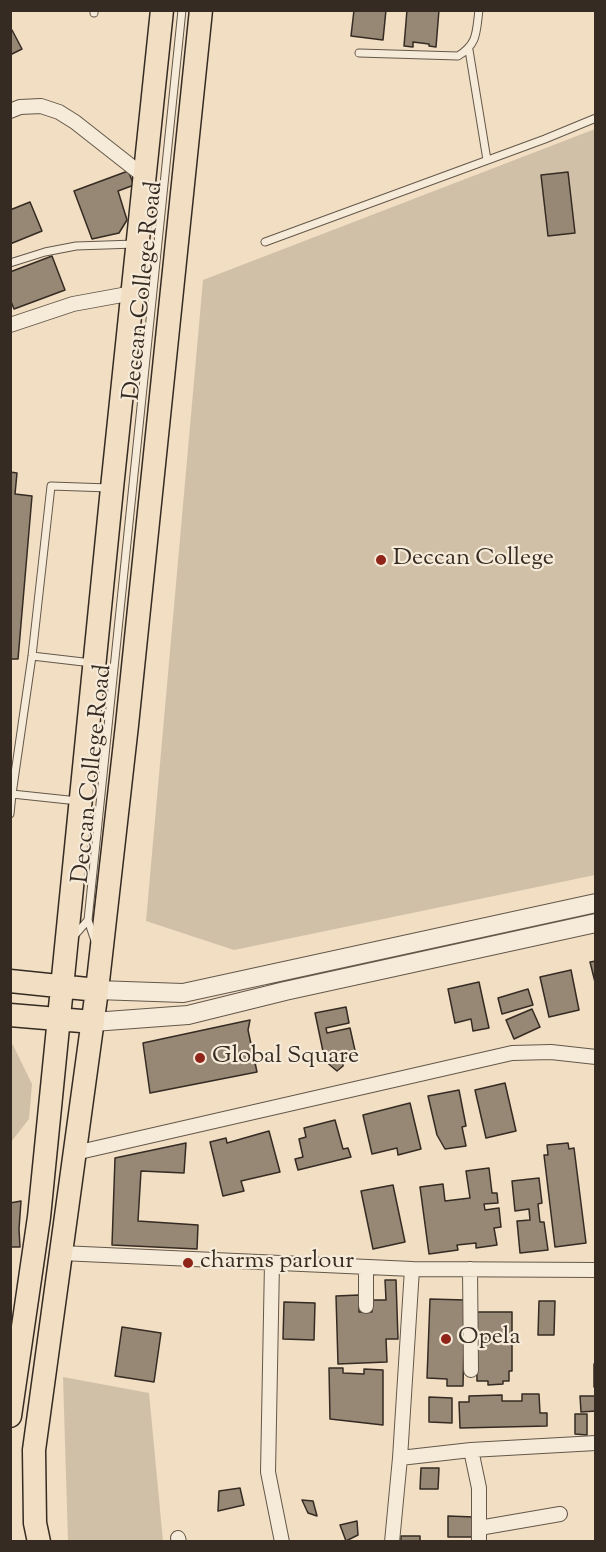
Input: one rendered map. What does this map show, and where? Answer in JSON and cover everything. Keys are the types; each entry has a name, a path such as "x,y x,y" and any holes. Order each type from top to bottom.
{"main road":[{"name":"Deccan College Road","path":"10,1416 15,1349 39,1217 162,10"},
{"name":"Deccan College Road","path":"39,1542 35,1522 34,1450 97,990 127,725 201,10"},
{"path":"10,981 97,990"},
{"path":"10,1015 93,1022"}],"street":[{"path":"10,111 20,107 41,106 59,112 145,177"},
{"path":"10,325 73,304 133,293"},
{"path":"97,990 183,993 596,903"},
{"path":"93,1022 188,1015 285,991 596,923"},
{"path":"75,1153 512,1053 551,1052 596,1057"},
{"path":"61,1253 412,1269 596,1270"},
{"path":"272,1263 268,1472 282,1542"},
{"path":"366,1267 366,1306"},
{"path":"392,1542 400,1458 412,1269"},
{"path":"470,1269 471,1370"},
{"path":"400,1458 471,1450 596,1443"},
{"path":"471,1450 479,1488 479,1535 560,1514"}],"lane":[{"path":"100,958 88,920 182,10"},
{"path":"359,53 458,56 469,50 476,37 479,10"},
{"path":"469,50 487,160"},
{"path":"265,242 596,118"},
{"path":"10,262 76,246 138,244"},
{"path":"10,814 32,656 51,486 112,488"},
{"path":"32,656 94,664"},
{"path":"11,794 80,801"},
{"path":"66,946 88,920"}],"shaded area":[{"name":"Deccan College","path":"595,129 595,875 234,950 146,921 203,280"},
{"path":"10,1044 13,1045 32,1084 29,1119 11,1142"},
{"path":"63,1377 149,1393 163,1541 68,1541"}],"building":[{"path":"354,10 386,10 383,40 351,36"},
{"path":"407,10 439,10 436,47 413,42 413,47 404,46"},
{"path":"12,30 22,49 10,55 10,31"},
{"path":"128,171 134,185 118,191 127,220 119,233 92,239 74,191"},
{"path":"568,172 575,233 548,236 541,175"},
{"path":"30,202 42,231 10,244 10,210"},
{"path":"52,256 65,290 14,309 10,299 10,272"},
{"path":"10,472 17,473 15,494 32,496 18,659 10,659"},
{"path":"596,961 596,986 590,962"},
{"path":"571,970 579,1010 549,1017 540,977"},
{"path":"479,982 489,1028 473,1031 471,1019 455,1023 448,989"},
{"path":"528,989 533,1005 502,1014 498,998"},
{"path":"346,1007 349,1023 326,1028 327,1033 350,1028 356,1055 343,1059 343,1066 337,1071 325,1061 315,1013"},
{"path":"532,1009 540,1027 514,1039 506,1020"},
{"name":"Global Square","path":"250,1020 248,1030 257,1072 150,1093 143,1043"},
{"path":"505,1083 516,1131 486,1138 475,1090"},
{"path":"459,1090 466,1126 462,1127 466,1146 445,1149 437,1135 428,1096"},
{"path":"410,1103 421,1149 398,1155 397,1148 372,1154 363,1115"},
{"path":"335,1120 343,1149 348,1148 351,1157 298,1170 295,1159 303,1157 299,1139 306,1137 304,1128"},
{"path":"269,1131 280,1172 241,1181 244,1191 223,1196 210,1142 226,1138 227,1143"},
{"path":"186,1143 184,1173 141,1171 138,1221 198,1225 197,1249 112,1245 115,1158"},
{"path":"568,1143 569,1149 574,1148 586,1243 555,1247 544,1155 548,1155 547,1145"},
{"path":"489,1168 492,1193 497,1193 498,1203 484,1204 485,1210 499,1208 501,1227 494,1228 497,1245 476,1248 476,1243 457,1245 458,1250 429,1254 420,1187 443,1184 445,1201 470,1198 466,1171"},
{"path":"539,1178 542,1203 538,1204 540,1222 544,1222 548,1250 520,1253 517,1221 530,1220 529,1209 515,1211 512,1181"},
{"path":"393,1185 405,1242 373,1249 361,1191"},
{"path":"21,1201 20,1247 10,1247 10,1203"},
{"path":"385,1280 396,1280 398,1339 386,1339 387,1362 338,1364 336,1296 359,1295 359,1312 372,1312 371,1300 386,1300"},
{"name":"Opela","path":"430,1299 465,1300 463,1386 447,1386 447,1379 427,1378"},
{"path":"539,1301 555,1301 554,1335 538,1335"},
{"path":"284,1302 315,1303 314,1340 283,1339"},
{"path":"476,1312 512,1312 512,1371 509,1371 509,1381 503,1381 503,1384 488,1385 488,1381 477,1381"},
{"path":"122,1327 161,1333 154,1382 115,1376"},
{"path":"594,1364 596,1364 596,1387 594,1387"},
{"path":"329,1368 343,1368 343,1373 364,1374 364,1369 383,1370 383,1425 330,1419"},
{"path":"522,1394 539,1394 540,1413 547,1413 547,1426 460,1428 459,1402 469,1402 469,1396 502,1395 502,1401 522,1401"},
{"path":"580,1396 596,1396 596,1411 581,1412"},
{"path":"429,1397 452,1398 452,1423 429,1422"},
{"path":"575,1414 587,1414 587,1435 575,1434"},
{"path":"421,1468 439,1468 438,1489 420,1489"},
{"path":"240,1488 244,1505 218,1511 219,1491"},
{"path":"302,1500 313,1501 317,1516 308,1513"},
{"path":"448,1516 474,1517 474,1537 448,1537"},
{"path":"357,1521 358,1535 346,1541 340,1525"},
{"path":"401,1536 420,1536 420,1542 401,1542"}],"place":[{"name":"Deccan College","path":"381,560"},
{"name":"Global Square","path":"200,1058"},
{"name":"charms parlour","path":"188,1263"},
{"name":"Opela","path":"446,1339"}]}
